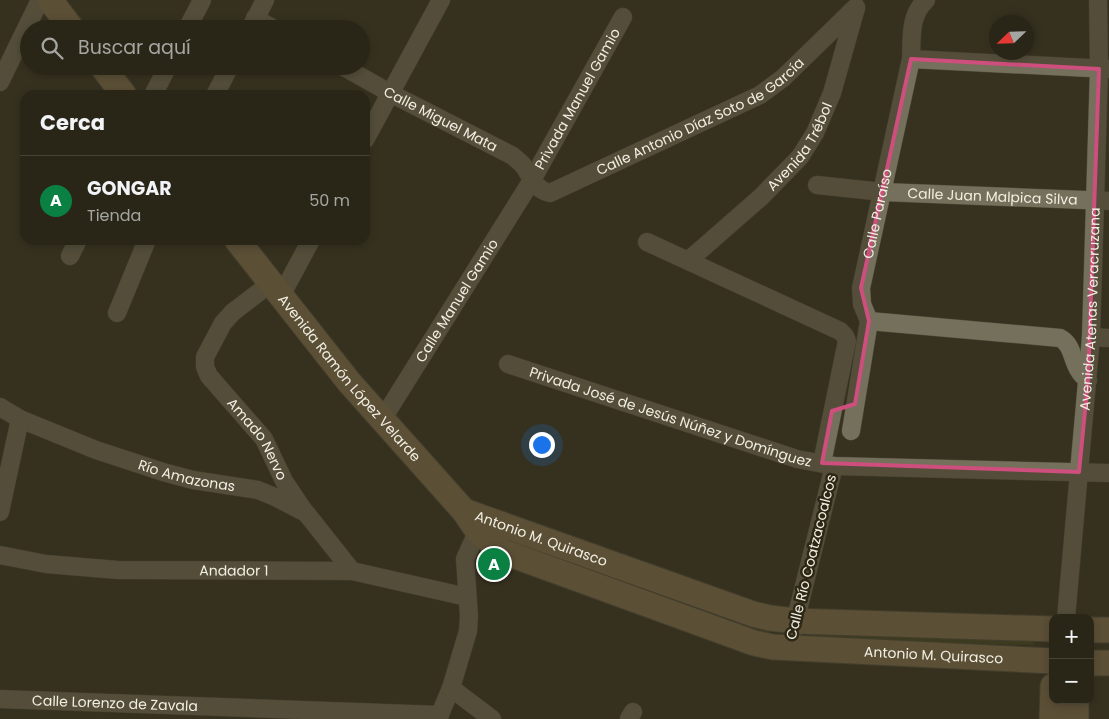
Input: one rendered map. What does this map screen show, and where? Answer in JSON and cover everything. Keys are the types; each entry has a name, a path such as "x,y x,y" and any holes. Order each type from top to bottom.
{"main road":[{"path":"50,0 65,20"},
{"path":"109,75 120,90"},
{"name":"Avenida Ramón López Velarde","path":"241,245 349,382 475,520"},
{"name":"Antonio M. Quirasco","path":"475,520 753,614 770,618 796,621 1049,629"},
{"name":"Antonio M. Quirasco","path":"475,520 501,551 754,643 788,648 1049,661"},
{"path":"1094,630 1109,630"},
{"path":"1094,663 1109,663"},
{"path":"1052,704 1052,719"},
{"path":"1076,704 1076,719"}],"street":[{"path":"30,20 40,0"},
{"path":"192,20 202,0"},
{"path":"254,20 266,0"},
{"path":"370,131 441,0"},
{"name":"Calle Paraíso","path":"851,431 869,321 862,304 861,288 884,192 911,59 915,14 926,0"},
{"name":"Avenida Atenas Veracruzana","path":"1066,614 1102,200 1104,69 1098,0"},
{"name":"Calle Antonio Díaz Soto de García","path":"532,180 543,192 550,193 760,95 783,78 857,4"},
{"name":"Avenida Trébol","path":"689,260 761,197 800,158 815,133 832,93 857,4"},
{"name":"Privada Manuel Gamio","path":"532,180 622,17"},
{"path":"0,82 20,41"},
{"path":"911,59 1104,69"},
{"path":"156,90 163,75"},
{"path":"218,90 225,75"},
{"name":"Calle Miguel Mata","path":"358,75 514,156 532,180"},
{"name":"Calle Manuel Gamio","path":"382,420 532,180"},
{"name":"Calle Juan Malpica Silva","path":"816,185 884,192 1102,200"},
{"path":"647,242 689,260"},
{"path":"70,256 76,245"},
{"path":"117,313 145,245"},
{"path":"276,289 307,245"},
{"name":"Calle Río Coatzacoalcos","path":"689,260 840,331 847,341 832,411 828,464 796,621 788,648"},
{"name":"Amado Nervo","path":"276,289 232,312 223,323 205,357 204,367 209,376 264,439 284,482 306,513"},
{"path":"869,321 1060,338 1065,340 1068,345 1081,375 1088,380"},
{"path":"1091,338 1109,338"},
{"name":"Privada José de Jesús Núñez y Domínguez","path":"508,364 797,459 828,464 1109,473"},
{"path":"832,411 855,404"},
{"name":"Río Amazonas","path":"0,407 20,418 96,450 163,472 193,480 258,490 275,496 306,513 352,571"},
{"path":"0,512 7,442 20,418"},
{"path":"439,717 451,688 468,631 465,559 475,520"},
{"name":"Andador 1","path":"0,555 46,564 118,570 352,571 467,597"},
{"path":"451,688 492,719"},
{"name":"Calle Lorenzo de Zavala","path":"0,699 439,717"}],"highlighted area":[{"path":"911,59 1099,69 1088,380 1079,472 822,463 832,411 855,404 869,321 861,288"}],"green space":[{"path":"500,536 770,628 768,635 498,543"},
{"path":"811,631 1035,635 1034,645 811,640"}],"place":[{"name":"GONGAR","path":"494,564"}]}
